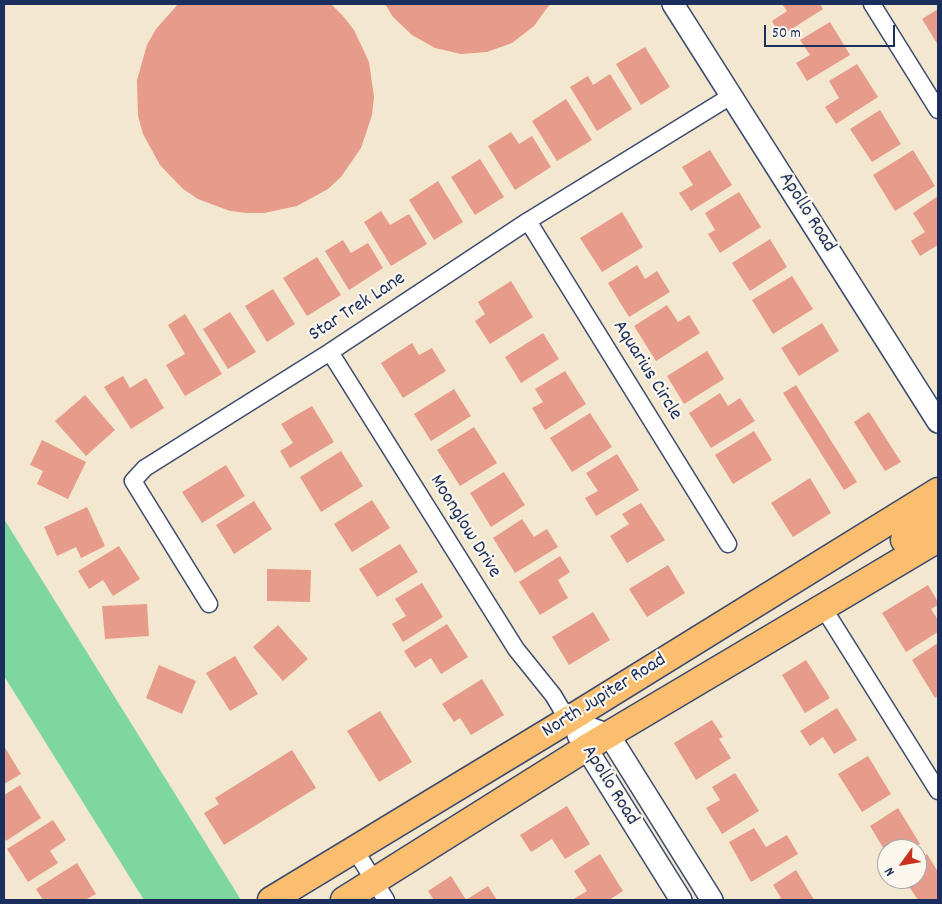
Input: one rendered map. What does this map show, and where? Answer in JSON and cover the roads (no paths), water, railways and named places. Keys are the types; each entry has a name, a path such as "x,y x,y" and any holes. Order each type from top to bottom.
{"main road":[{"name":"North Jupiter Road","path":"271,900 356,850 938,491"},
{"path":"872,580 885,552 938,519"},
{"name":"North Jupiter Road","path":"344,900 380,891 586,748 824,609 938,539"}],"street":[{"name":"Apollo Road","path":"673,4 938,422"},
{"path":"872,4 938,110"},
{"name":"Star Trek Lane","path":"209,604 133,481 145,468 330,352 528,221 731,96"},
{"name":"Aquarius Circle","path":"528,221 728,544"},
{"name":"Moonglow Drive","path":"330,352 516,649 553,695 568,720"},
{"path":"824,609 938,791"},
{"name":"Apollo Road","path":"568,720 609,735 712,900"},
{"name":"Apollo Road","path":"568,720 681,900"},
{"path":"356,850 380,891"}]}
